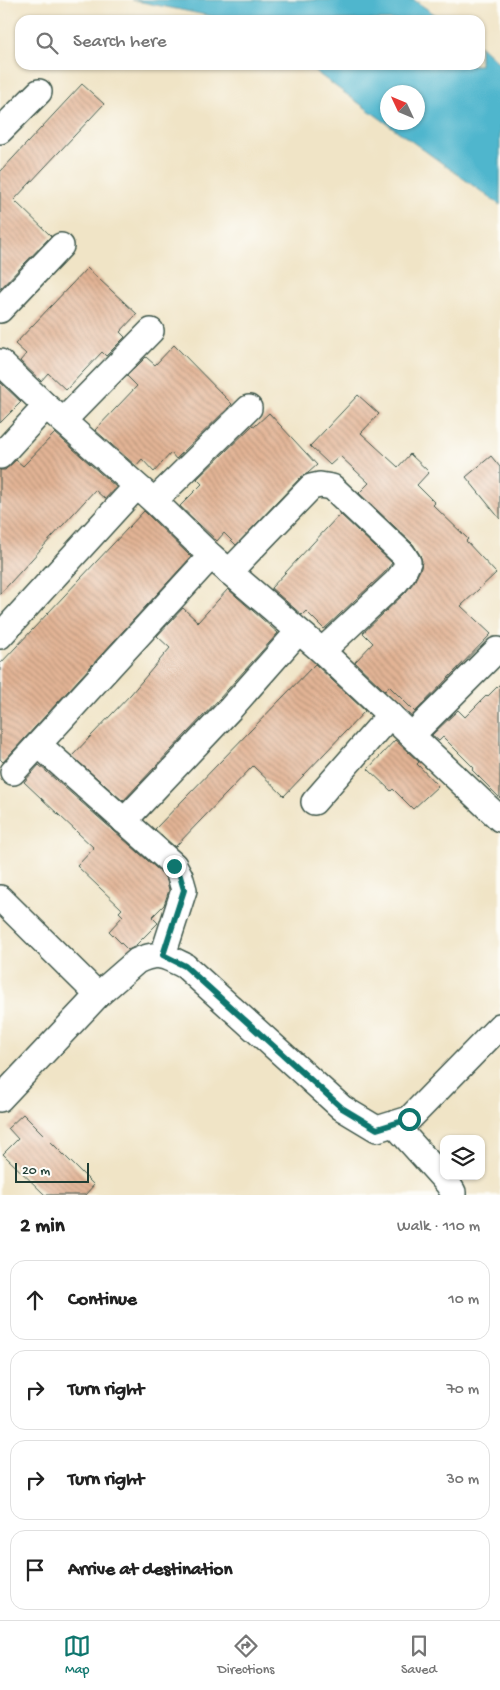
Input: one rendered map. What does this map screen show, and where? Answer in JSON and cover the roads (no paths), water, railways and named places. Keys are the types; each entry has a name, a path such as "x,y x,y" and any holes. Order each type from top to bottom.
{"street":[{"path":"0,131 39,92"},
{"path":"0,310 61,246"},
{"path":"0,456 55,414 151,331"},
{"path":"0,362 220,564 322,651 499,815"},
{"path":"0,636 145,494 249,408"},
{"path":"13,772 220,564 311,487 320,485 332,487 403,554 408,562 396,582 322,651"},
{"path":"124,821 231,708 298,632"},
{"path":"412,734 498,650"},
{"path":"314,802 390,715"},
{"path":"39,745 174,866 180,876 184,890 163,955"},
{"path":"0,898 98,995"},
{"path":"0,1099 98,995 137,961 163,955 185,966 342,1108 377,1129 395,1125 409,1119 500,1026"},
{"path":"395,1125 448,1184 454,1194"}],"water":[{"path":"132,0 414,0 436,15 206,15"},
{"path":"485,50 500,64 500,205 396,130 425,130 425,85 380,85 380,118 313,70 485,70"}]}
